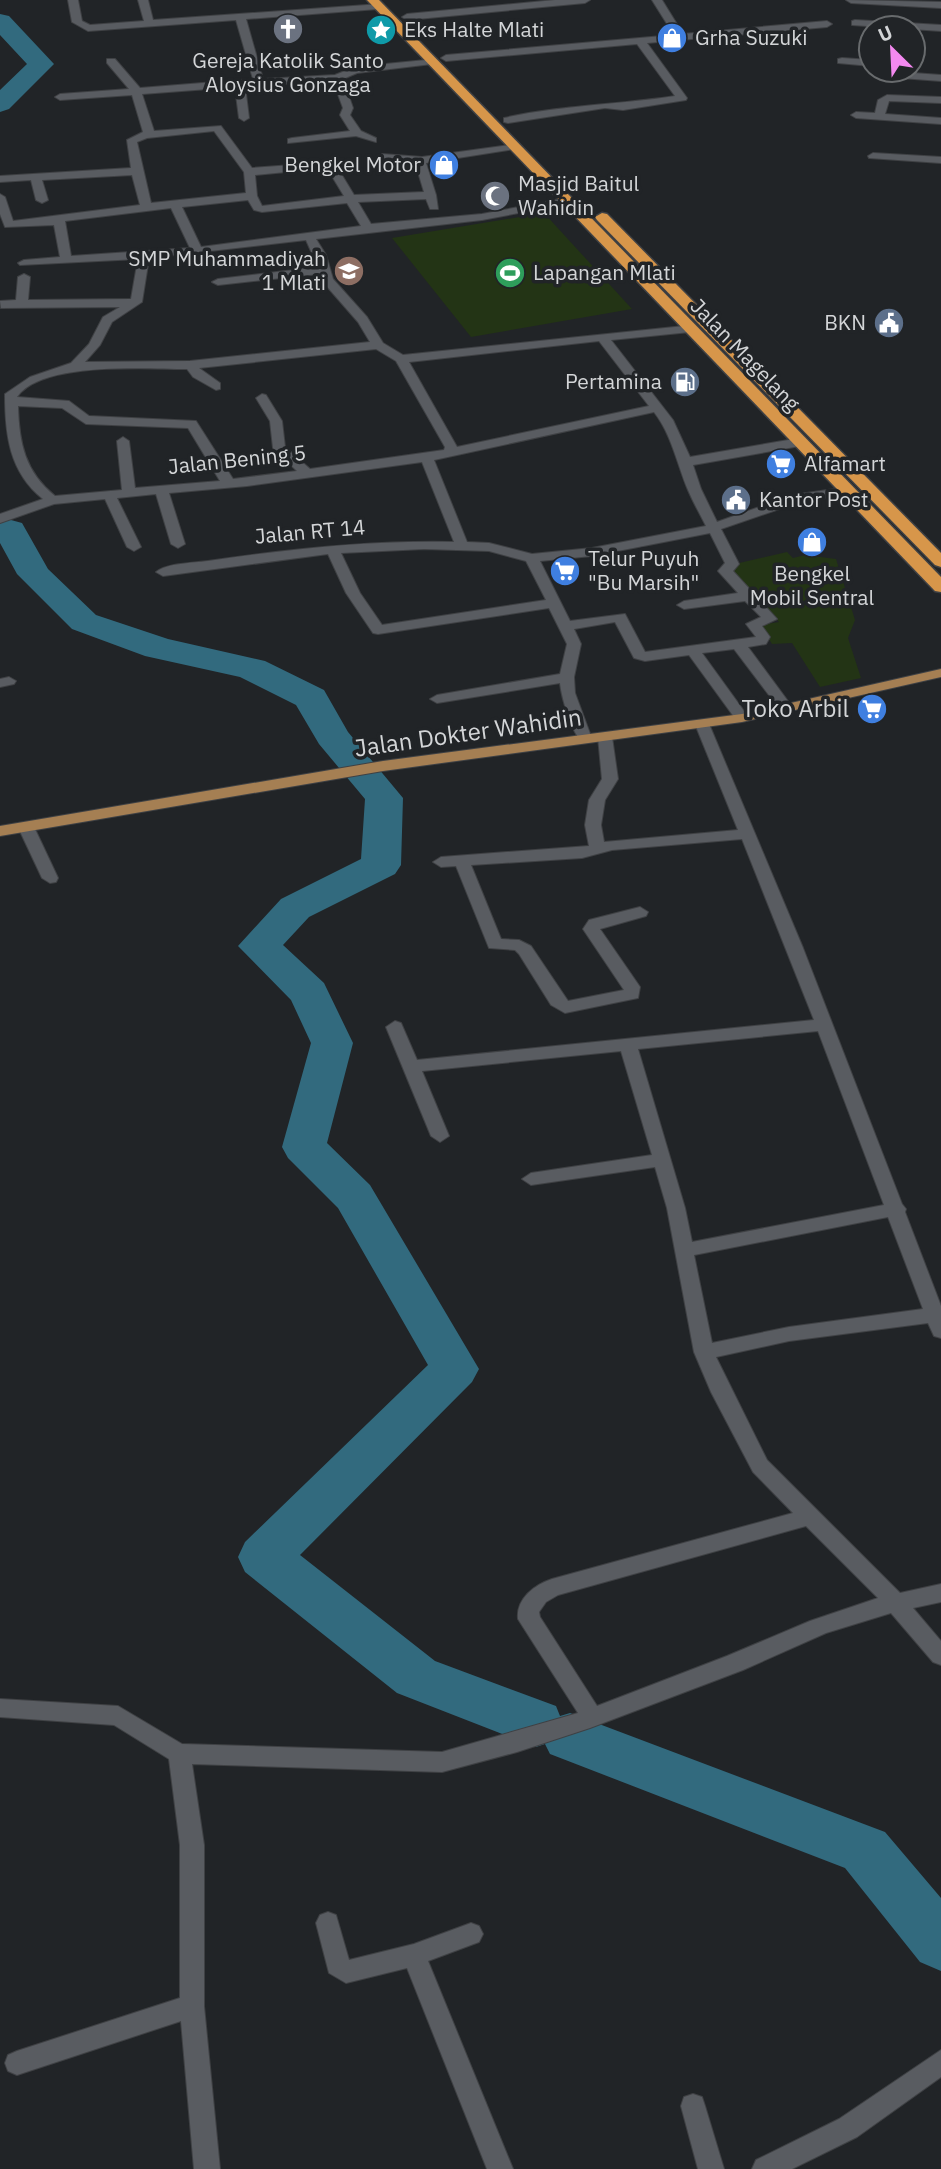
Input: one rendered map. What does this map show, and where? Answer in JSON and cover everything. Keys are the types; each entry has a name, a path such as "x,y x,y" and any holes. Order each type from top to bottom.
{"highway":[{"name":"Jalan Magelang","path":"380,2 407,17 941,562"},
{"name":"Jalan Magelang","path":"380,2 432,61 941,587"},
{"path":"765,406 784,402"}],"main road":[{"name":"Jalan Dokter Wahidin","path":"0,831 383,766 742,718 941,673"}],"street":[{"path":"74,0 77,22 81,26 240,16 380,2"},
{"path":"143,0 149,23"},
{"path":"407,17 586,0"},
{"path":"669,0 657,1 680,37"},
{"path":"851,0 941,5"},
{"path":"240,16 259,82"},
{"path":"446,58 827,24"},
{"path":"508,120 605,105 623,107 682,98 640,41"},
{"path":"111,61 136,90 148,135"},
{"path":"60,97 337,78 355,70 432,61"},
{"path":"842,61 857,62"},
{"path":"337,78 348,108 345,114 357,133"},
{"path":"240,83 244,118"},
{"path":"879,117 883,100 887,98 941,100"},
{"path":"856,115 941,121"},
{"path":"147,207 132,140 148,135 217,128 249,172 253,196 260,209 350,199 431,195"},
{"path":"292,141 357,133 372,140"},
{"path":"386,156 422,160 514,146"},
{"path":"873,156 941,160"},
{"path":"422,160 420,163 437,220"},
{"path":"249,172 328,163 368,229"},
{"path":"0,179 137,171"},
{"path":"36,178 43,200"},
{"path":"0,197 9,225 59,221 82,213 253,196"},
{"path":"24,263 192,251 437,220 482,217 567,201"},
{"path":"175,204 192,251 189,269"},
{"path":"59,221 66,260"},
{"path":"309,236 320,254 322,270 327,280 363,320 378,345 401,359 451,447 449,453"},
{"path":"136,303 144,255"},
{"path":"218,282 322,270"},
{"path":"22,304 24,277"},
{"path":"1,304 136,303"},
{"path":"75,366 94,345 107,320 136,303"},
{"path":"401,359 690,328"},
{"path":"565,626 620,617 642,656 763,640 753,624 770,619 725,571 732,564 691,484 686,462 667,420 603,338"},
{"path":"52,500 24,474 16,454 11,394 37,377 75,366 190,365 378,345"},
{"path":"190,365 197,374 216,386"},
{"path":"262,398 276,421 279,448 306,474"},
{"path":"11,399 17,402 65,404 86,420 192,424 229,484"},
{"name":"Jalan Bening 5","path":"0,519 52,500 229,484 427,457 657,408"},
{"path":"124,441 129,492"},
{"path":"686,462 800,442"},
{"path":"427,457 462,546"},
{"path":"162,489 178,544"},
{"name":"Jalan RT 14","path":"163,572 236,560 404,545 489,547 532,558 557,557 675,538 714,528 798,498 848,491"},
{"path":"109,494 134,547"},
{"path":"333,551 353,593 378,630 555,603"},
{"path":"532,558 574,644 568,677 573,711 585,739"},
{"path":"684,605 748,596"},
{"path":"738,643 786,708"},
{"path":"692,650 742,718"},
{"path":"437,699 568,677"},
{"path":"702,724 749,834 897,1209 934,1287 938,1323 789,1334 704,1352"},
{"path":"597,849 593,825 597,800 610,779 605,737"},
{"path":"26,827 50,878"},
{"path":"441,862 749,834"},
{"path":"462,862 495,944 519,946 525,950 559,1003 565,1007 632,994 632,987 592,929 595,924 640,912"},
{"path":"412,1066 825,1026"},
{"path":"396,1027 440,1136"},
{"path":"628,1044 662,1160 684,1250 704,1352 721,1392 760,1466 895,1602 941,1656"},
{"path":"531,1179 662,1160"},
{"path":"684,1250 897,1209"},
{"path":"592,1717 529,1619 528,1610 538,1596 551,1588 811,1516"},
{"path":"0,1708 118,1716 179,1754 442,1762 484,1753 592,1717 737,1662 818,1626 895,1602 941,1593"},
{"path":"179,1754 192,1845 192,2007 206,2169"},
{"path":"328,1923 337,1965 346,1972 414,1955 471,1934"},
{"path":"414,1955 499,2169"},
{"path":"17,2063 192,2007"},
{"path":"765,2169 848,2128 941,2063"},
{"path":"693,2106 711,2169"}],"green space":[{"name":"Lapangan Mlati","path":"544,213 632,309 471,337 392,238"},
{"path":"787,552 793,558 805,555 836,559 855,620 848,638 861,678 820,687 792,643 772,644 760,625 779,622 729,569 735,564"}],"waterway":[{"path":"0,21 41,64 0,104"},
{"path":"0,527 10,530 34,574 84,622 158,648 252,669 311,698 332,736 384,798 381,865 295,908 259,946 309,993 332,1043 304,1147 354,1197 455,1369 264,1557 416,1677 536,1723"},
{"path":"570,1737 865,1850 941,1943"}],"place":[{"name":"Gereja Katolik Santo Aloysius Gonzaga","path":"288,29"},
{"name":"Eks Halte Mlati","path":"381,30"},
{"name":"Grha Suzuki","path":"672,38"},
{"name":"Bengkel Motor","path":"444,165"},
{"name":"Masjid Baitul Wahidin","path":"495,196"},
{"name":"SMP Muhammadiyah 1 Mlati","path":"349,271"},
{"name":"Lapangan Mlati","path":"510,273"},
{"name":"BKN","path":"889,323"},
{"name":"Pertamina","path":"685,382"},
{"name":"Alfamart","path":"781,464"},
{"name":"Kantor Post","path":"736,500"},
{"name":"Bengkel Mobil Sentral","path":"812,542"},
{"name":"Telur Puyuh \"Bu Marsih\"","path":"565,571"},
{"name":"Toko Arbil","path":"872,709"}]}
